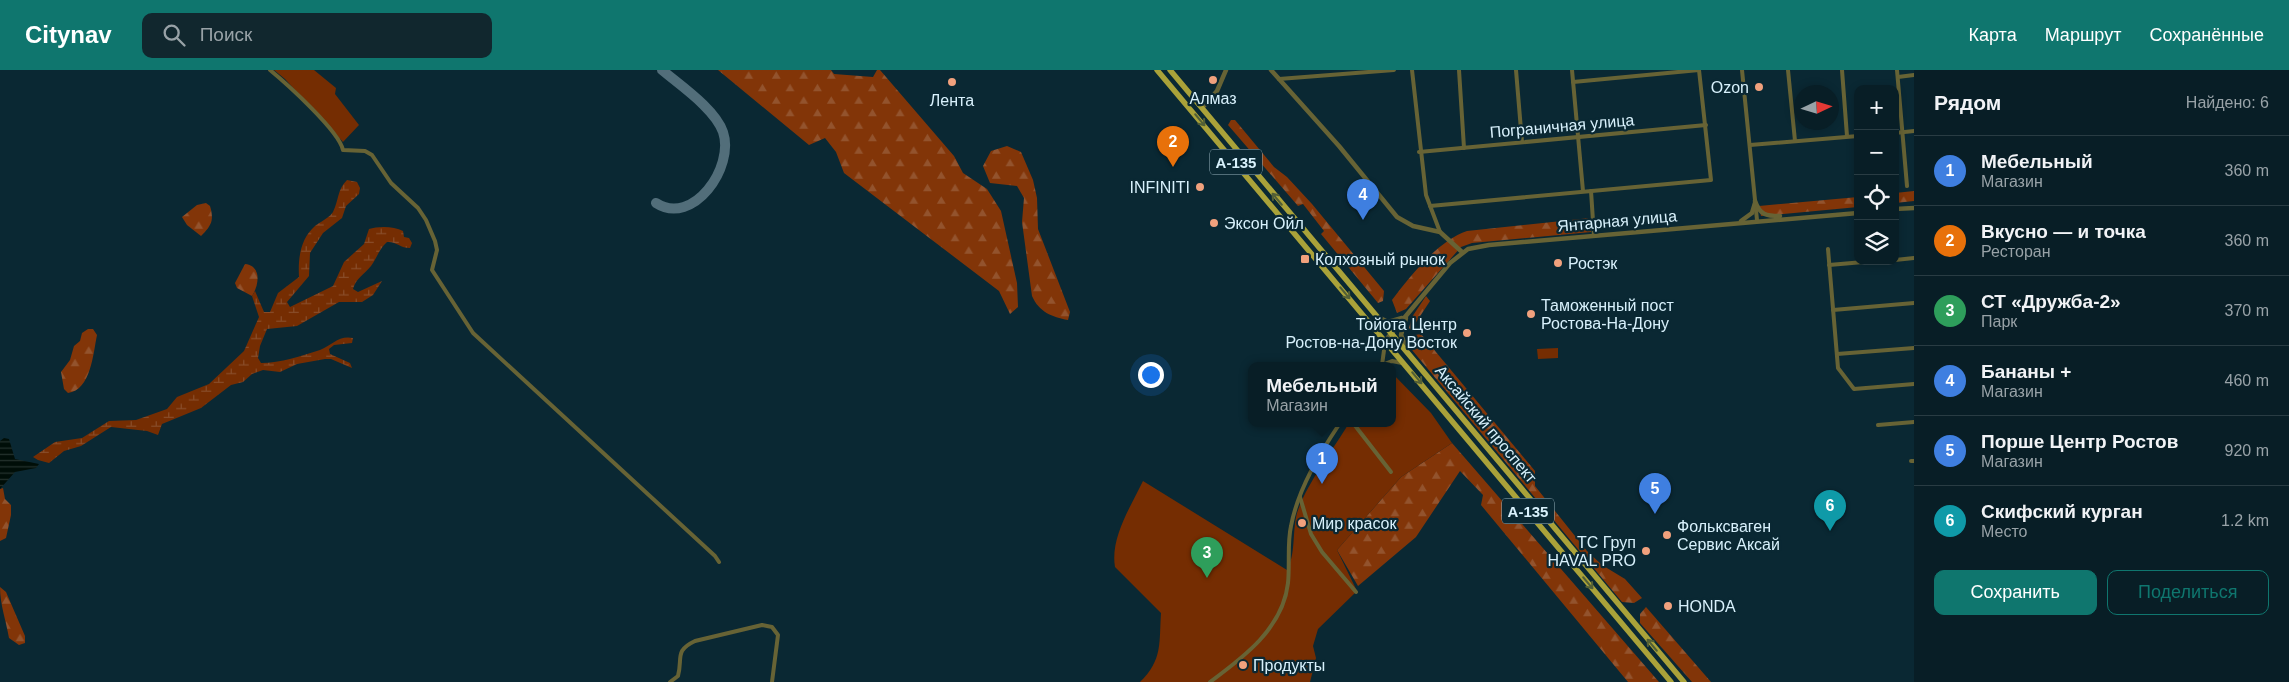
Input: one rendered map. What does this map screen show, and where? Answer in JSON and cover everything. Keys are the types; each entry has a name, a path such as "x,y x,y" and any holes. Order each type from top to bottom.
{"main road":[{"name":"Аксайский проспект","path":"1157,70 1671,682"},
{"name":"Аксайский проспект","path":"1170,70 1684,682"},
{"path":"1360,311 1366,313 1384,334 1391,332"}],"street":[{"path":"270,70 334,132 342,142 343,150 365,151 372,155 391,183 418,208 426,220 435,241 437,250 432,270 473,333 719,562"},
{"path":"1202,108 1216,91 1226,70"},
{"path":"1271,70 1339,146 1397,217 1403,222 1440,232"},
{"path":"1278,80 1394,70"},
{"path":"1412,70 1419,152 1426,195 1440,232 1462,252"},
{"path":"1460,70 1464,148"},
{"path":"1516,70 1522,142"},
{"path":"1572,70 1583,192"},
{"path":"1573,82 1699,70 1706,125"},
{"path":"1742,70 1757,220"},
{"path":"1788,70 1795,141"},
{"path":"1842,70 1848,136"},
{"path":"1897,70 1907,186"},
{"path":"1898,77 1914,75"},
{"name":"Пограничная улица","path":"1419,152 1706,125"},
{"name":"Янтарная улица","path":"1430,206 1711,180 1706,125"},
{"path":"1899,132 1914,131"},
{"path":"1750,145 1854,136"},
{"path":"1591,191 1594,236"},
{"path":"1755,201 1760,211 1766,216 1794,218"},
{"path":"1738,222 1752,213 1755,201"},
{"path":"1899,209 1914,208"},
{"name":"Янтарная улица","path":"1385,341 1446,267 1462,252 1488,245 1757,220 1854,213"},
{"path":"1828,249 1838,368 1854,389 1914,384"},
{"path":"1899,260 1914,258"},
{"path":"1829,265 1854,263"},
{"path":"1833,310 1914,303"},
{"path":"1377,316 1385,322 1392,322 1408,314"},
{"name":"Янтарная улица","path":"1408,314 1401,335 1408,352"},
{"path":"1382,362 1385,341"},
{"path":"1837,354 1914,348"},
{"path":"1396,362 1405,363"},
{"path":"1878,425 1914,422"},
{"path":"1210,682 1245,655 1268,630 1282,608 1289,572 1290,527 1300,497 1321,451 1337,427"},
{"path":"1357,427 1390,472"},
{"path":"1300,497 1311,534 1322,552 1356,592"},
{"path":"670,682 678,676 680,652 686,645 695,641 762,626 772,627 778,635 773,682"}],"green space":[{"path":"274,70 314,70 336,88 335,94 359,125 343,142 285,79"},
{"path":"718,70 831,70 834,74 873,77 877,70 880,70 954,156 963,173 987,189 1001,211 1017,283 1018,307 1010,314 999,291 844,173 836,152 825,138 809,145"},
{"path":"1231,120 1235,120 1274,167 1287,177 1312,204 1384,291 1383,301 1378,303 1321,234 1324,231 1303,204 1298,206 1228,125"},
{"path":"1007,146 1021,152 1033,180 1037,198 1038,229 1070,312 1068,320 1042,310 1032,296 1022,222 1024,198 1017,186 990,183 983,166 991,151"},
{"path":"347,180 357,182 360,188 359,194 346,206 342,218 323,233 310,253 309,276 287,302 290,307 333,286 344,262 364,244 369,229 386,227 403,231 404,237 409,238 412,243 410,248 387,242 371,266 356,282 353,289 358,292 382,281 373,295 362,302 339,302 297,326 267,329 260,346 258,358 261,363 268,363 298,357 320,350 340,339 348,337 353,338 352,343 334,345 329,349 330,354 350,363 352,368 331,359 325,359 297,364 280,372 263,370 252,374 243,382 231,385 201,408 162,424 158,435 147,431 111,427 81,446 64,451 49,463 33,457 55,442 82,438 109,421 136,420 167,409 177,397 209,384 244,351 259,317 252,296 255,291 264,312 270,312 278,293 299,277 299,263 303,243 310,231 333,212 340,191"},
{"path":"1914,191 1914,201 1899,203 1899,193"},
{"path":"1854,197 1854,207 1761,216 1759,206"},
{"path":"206,203 210,206 212,219 208,229 201,236 187,225 182,217 197,205"},
{"path":"1590,218 1591,232 1472,243 1461,247 1406,309 1397,313 1392,300 1416,270 1436,250 1456,236 1467,231"},
{"path":"245,264 250,265 257,272 256,287 252,296 237,288 235,283"},
{"path":"1426,296 1430,301 1411,330 1409,328 1412,317"},
{"path":"88,329 93,329 97,335 90,370 82,385 68,393 64,389 61,372 70,360 74,346 80,341 82,333"},
{"path":"1421,334 1535,471 1535,486 1587,551 1602,565 1625,579 1642,598 1634,603 1622,602 1407,344 1410,336"},
{"path":"1558,348 1558,358 1538,359 1537,349"},
{"path":"1396,377 1431,413 1452,443 1401,477 1337,550 1357,591 1318,629 1313,646 1316,658 1310,682 1140,682 1153,666 1156,658 1160,642 1161,613 1115,567 1114,556 1118,534 1143,481 1287,570 1292,557 1297,513 1314,478 1346,427 1396,427"},
{"path":"1452,443 1659,682 1628,682 1481,505 1483,495 1460,471 1416,537 1358,586 1337,550 1401,477"},
{"path":"3,488 5,499 11,505 11,515 6,538 0,541 0,489"},
{"path":"0,587 6,592 25,636 25,643 19,645 9,638"},
{"path":"1646,607 1711,682 1692,682 1640,623 1640,614"}],"shaded area":[{"path":"4,438 9,439 15,459 39,464 36,468 15,472 0,489 0,441"}],"taxiway":[{"path":"656,203 670,208 684,207 697,200 708,190 717,176 723,161 725,146 723,132 713,115 697,98 662,70"}],"place":[{"name":"Алмаз","path":"1213,80"},
{"name":"Лента","path":"952,82"},
{"name":"Ozon","path":"1759,87"},
{"name":"Вкусно — и точка","path":"1173,167"},
{"name":"INFINITI","path":"1200,187"},
{"name":"Бананы +","path":"1363,220"},
{"name":"Эксон Ойл","path":"1214,223"},
{"name":"Колхозный рынок","path":"1305,259"},
{"name":"Ростэк","path":"1558,263"},
{"name":"Таможенный пост Ростова-На-Дону","path":"1531,314"},
{"name":"Тойота Центр Ростов-на-Дону Восток","path":"1467,333"},
{"name":"Мебельный","path":"1322,484"},
{"name":"Порше Центр Ростов","path":"1655,514"},
{"name":"Мир красок","path":"1302,523"},
{"name":"Cкифский курган","path":"1830,531"},
{"name":"Фольксваген Сервис Аксай","path":"1667,535"},
{"name":"ТС Груп HAVAL PRO","path":"1646,551"},
{"name":"СТ «Дружба-2»","path":"1207,578"},
{"name":"HONDA","path":"1668,606"},
{"name":"Продукты","path":"1243,665"}]}
